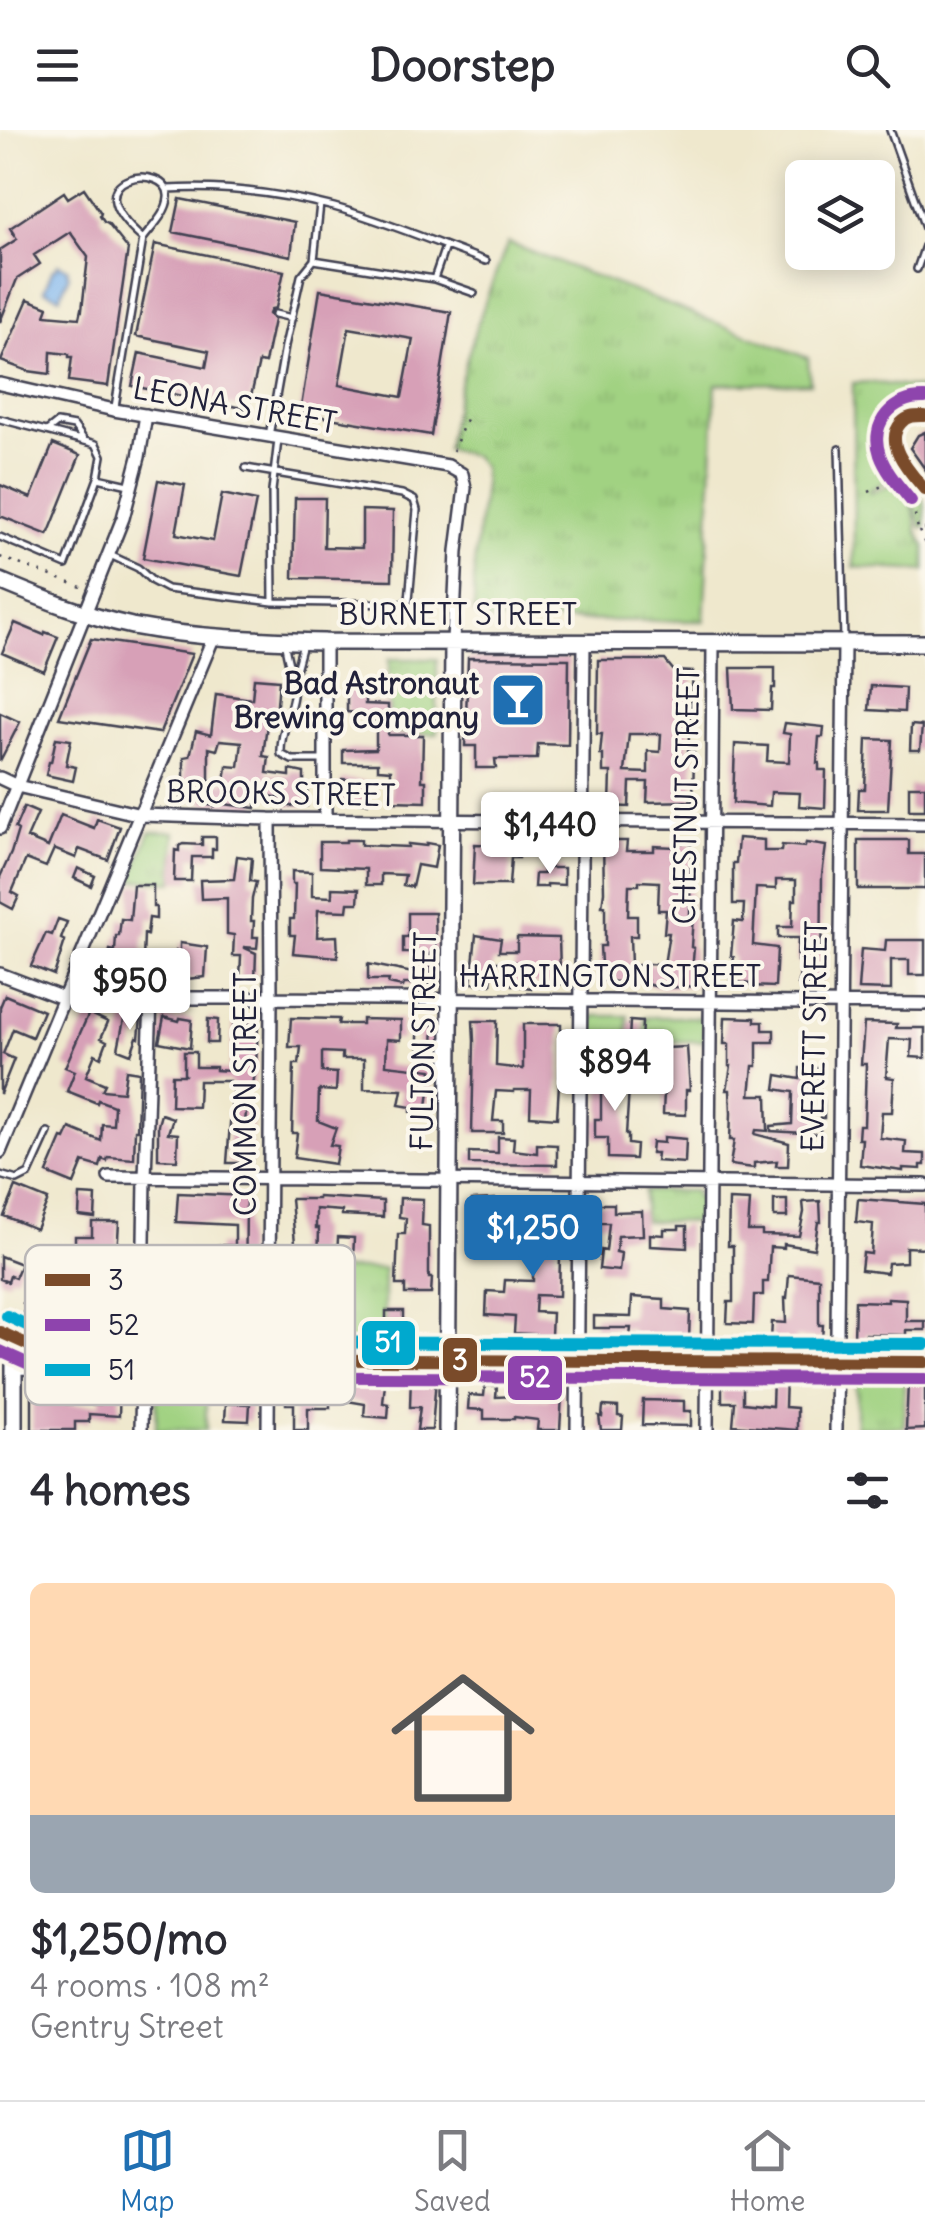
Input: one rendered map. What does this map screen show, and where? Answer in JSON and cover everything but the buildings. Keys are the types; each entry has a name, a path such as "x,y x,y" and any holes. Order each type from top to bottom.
{"street":[{"name":"LEONA STREET","path":"0,384 114,410 448,466 462,474"},
{"path":"0,828 110,555 132,486 146,415"},
{"name":"FULTON STREET","path":"447,1430 452,641 465,488 462,474"},
{"name":"BURNETT STREET","path":"0,581 86,614 169,632 214,636 325,642 925,643"},
{"path":"0,1152 214,636"},
{"path":"324,818 325,642"},
{"path":"577,1430 584,642"},
{"name":"CHESTNUT STREET","path":"708,1430 712,643"},
{"name":"EVERETT STREET","path":"836,1430 844,643"},
{"name":"BROOKS STREET","path":"0,778 17,786 141,815 925,824"},
{"name":"COMMON STREET","path":"269,1245 270,819"},
{"name":"HARRINGTON STREET","path":"0,974 62,998 925,1004"},
{"path":"143,1245 151,997"},
{"path":"109,1177 925,1185"},
{"path":"7,1335 15,1366 14,1430"},
{"path":"355,1360 925,1362"},
{"path":"15,1366 25,1366"}],"lane":[{"path":"890,130 925,228"},
{"path":"114,410 142,239 157,222 168,198 160,180 147,177 120,183 114,203 129,228 142,239"},
{"path":"167,189 236,190 320,204 486,261"},
{"path":"272,602 274,437 292,318 302,276 314,260 320,204"},
{"path":"434,279 445,246"},
{"path":"917,269 925,246"},
{"path":"314,260 434,279 474,293"},
{"path":"275,314 292,318"},
{"path":"925,416 906,418 894,439 898,452 925,490"},
{"path":"0,419 96,444 102,456 98,478 66,565 0,538"},
{"path":"47,432 57,423 74,426 85,441"},
{"path":"839,449 844,643"},
{"path":"110,555 138,568 167,589 272,602 402,604 408,600 417,510 414,500 402,494 246,468"},
{"path":"98,478 132,486"},
{"path":"285,640 293,697 281,754 292,760 324,760"},
{"path":"293,681 304,641"},
{"path":"0,1175 23,1180 48,1132"},
{"path":"837,1344 868,1346 869,1362"}],"path":[{"path":"453,451 466,420"},
{"path":"892,478 913,505 925,544"},
{"path":"918,529 925,529"},
{"path":"0,557 95,591"}],"green space":[{"path":"508,243 808,358 810,383 716,384 704,621 481,620 481,613 474,613 482,467 474,456 447,449 471,344"},
{"path":"853,383 925,389 925,397 896,403 882,417 877,446 890,476 869,490 870,493 895,483 909,499 925,546 925,571 854,567"},
{"path":"925,400 925,405 905,407 893,415 884,432 884,443 895,465 924,503 925,527 921,528 912,501 895,478 880,439 884,422 894,409"},
{"path":"389,659 437,659 437,734 389,733"},
{"path":"150,832 175,832 173,882 131,880"},
{"path":"594,1016 628,1016 627,1050 594,1047"},
{"path":"645,1017 704,1017 704,1041 645,1042"},
{"path":"644,1191 695,1191 695,1197 703,1197 703,1222 644,1221"},
{"path":"355,1269 384,1269 384,1344 355,1344"},
{"path":"904,1379 904,1427 856,1427 856,1380"},
{"path":"156,1405 206,1405 206,1430 156,1430"}],"water":[{"path":"58,264 68,269 69,275 60,297 44,290"}],"transit line":[{"name":"52","path":"911,501 880,455 878,432 894,407 925,398"},
{"name":"3","path":"925,416 904,420 895,440 901,458 925,490"},
{"name":"51","path":"7,1316 25,1324"},
{"name":"3","path":"0,1332 25,1343"},
{"name":"51","path":"355,1343 925,1344"},
{"name":"52","path":"0,1351 25,1362"},
{"name":"3","path":"355,1360 925,1362"},
{"name":"52","path":"355,1377 925,1379"}],"place":[{"name":"Bad Astronaut Brewing company","path":"518,700"}]}
